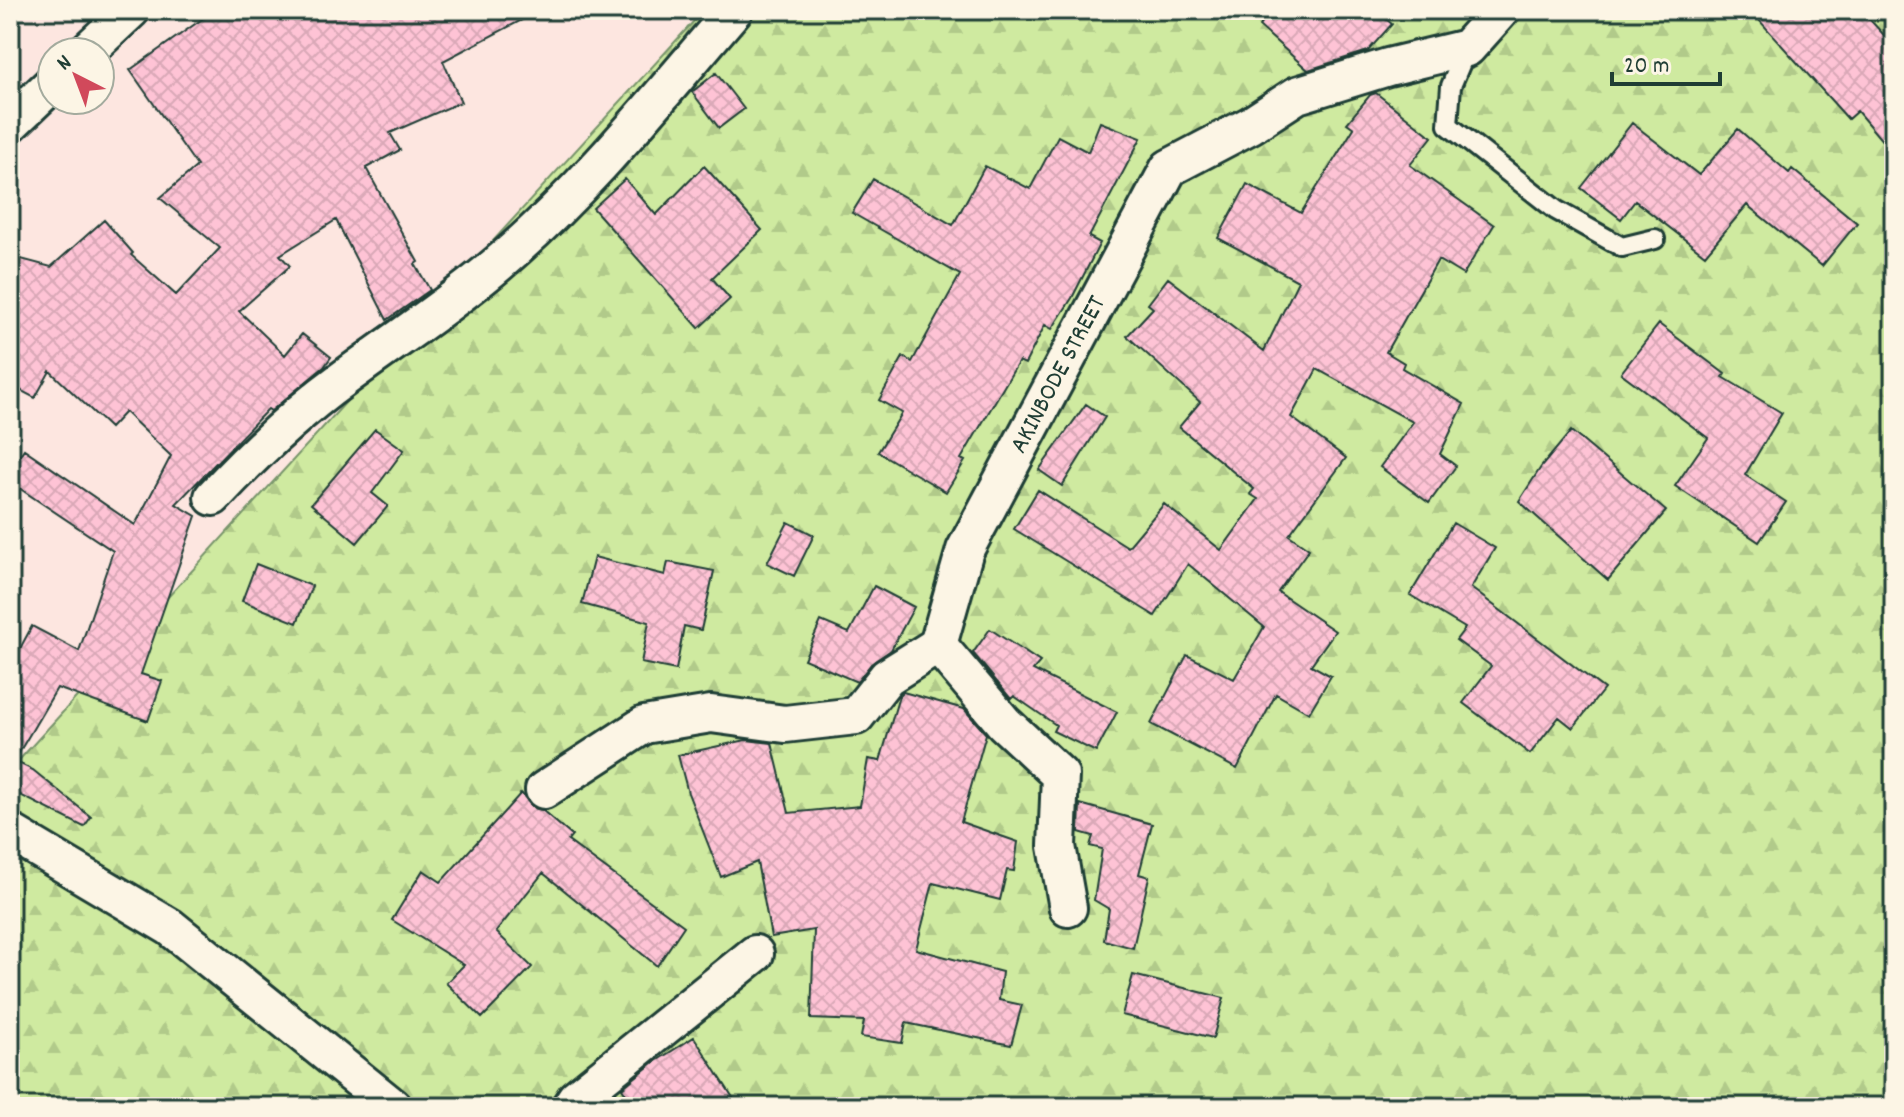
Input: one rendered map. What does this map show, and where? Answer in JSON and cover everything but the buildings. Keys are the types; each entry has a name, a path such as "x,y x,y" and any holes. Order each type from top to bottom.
{"street":[{"path":"103,36 131,10"},
{"path":"213,497 260,446 342,379 422,325 498,265 561,208 734,10"},
{"path":"1467,48 1501,10"},
{"name":"AKINBODE STREET","path":"938,645 965,550 1169,168 1251,125 1297,95 1388,67 1467,48"},
{"path":"11,122 36,99"},
{"path":"544,790 644,725 711,714 785,724 856,716 887,677 938,645 1004,723 1060,775 1057,846 1068,908"},
{"path":"10,832 170,927 393,1107"},
{"path":"570,1107 576,1098 755,954"}],"lane":[{"path":"1467,48 1451,86 1448,125 1556,210 1622,247 1655,239"}],"green space":[{"path":"704,10 1894,10 1894,1107 10,1107 10,770"}]}
